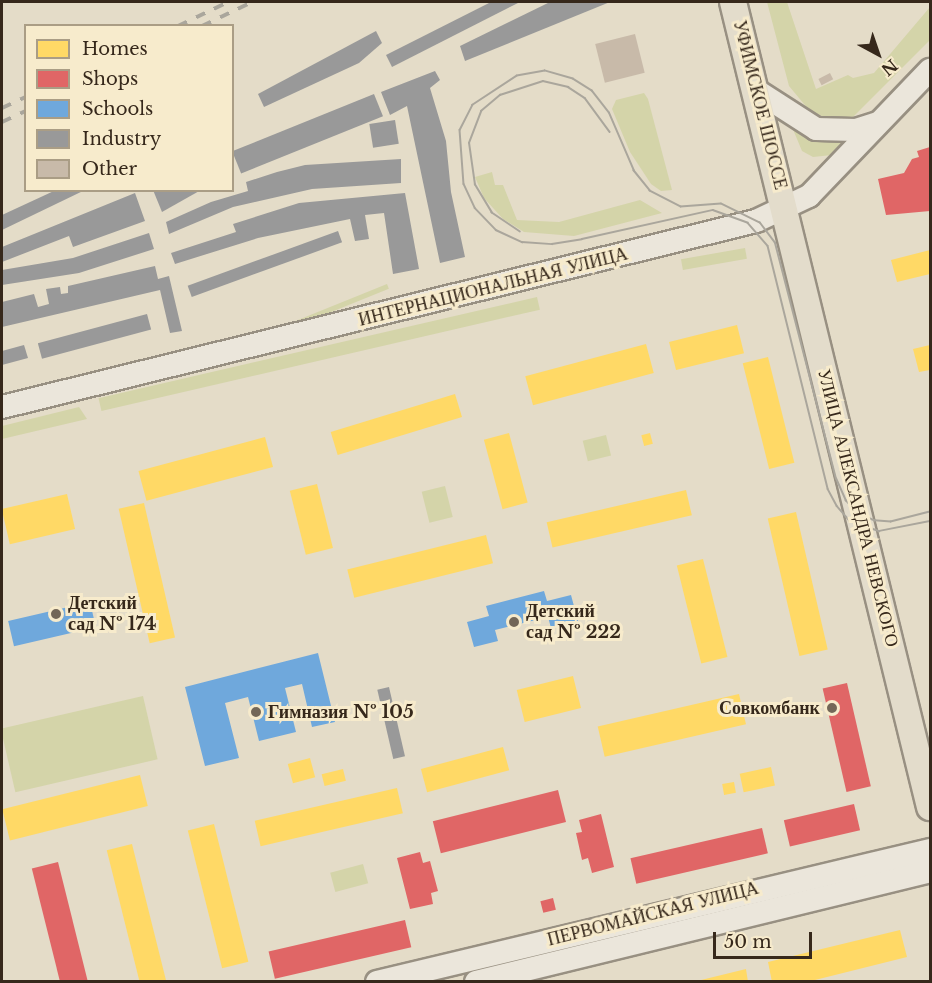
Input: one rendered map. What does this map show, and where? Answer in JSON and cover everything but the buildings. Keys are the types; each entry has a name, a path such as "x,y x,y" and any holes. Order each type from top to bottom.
{"main road":[{"name":"УФИМСКОЕ ШОССЕ","path":"733,2 787,209"},
{"name":"ИНТЕРНАЦИОНАЛЬНАЯ УЛИЦА","path":"2,407 738,227 787,209 809,196 930,70"},
{"path":"754,89 783,111 816,129 856,130 878,123"},
{"name":"УЛИЦА АЛЕКСАНДРА НЕВСКОГО","path":"787,209 930,807"},
{"name":"ПЕРВОМАЙСКАЯ УЛИЦА","path":"377,981 930,850"},
{"name":"ПЕРВОМАЙСКАЯ УЛИЦА","path":"476,981 930,871"}],"green space":[{"path":"767,2 787,2 816,89 848,75 853,78 874,73 930,7 930,40 850,120 828,119 809,110 789,86"},
{"path":"644,93 648,99 672,190 661,191 651,184 630,152 612,109 616,100"},
{"path":"792,127 848,140 832,155 813,157 802,151"},
{"path":"492,172 495,185 503,185 517,220 559,222 640,200 662,213 574,236 524,232 503,219 484,198 475,177"},
{"path":"745,248 747,259 683,270 681,259"},
{"path":"387,284 389,289 205,363 203,358"},
{"path":"537,297 540,310 101,411 99,398"},
{"path":"79,407 87,419 2,439 2,426"},
{"path":"606,435 611,455 588,461 583,441"},
{"path":"445,486 453,517 429,523 422,492"},
{"path":"143,696 158,759 15,792 2,729"},
{"path":"363,864 368,883 335,892 330,873"}],"tram line":[{"path":"930,512 891,522 875,521 860,515 846,501 836,479 775,243 760,223 721,204 681,207 650,191 634,171 609,113 592,91 573,79 545,71 517,76 473,105 460,130 464,184 475,208 496,230 522,242 552,244 582,239 713,210 748,223 768,246 828,489 837,506 850,521 879,531 930,521"},
{"path":"520,232 492,213 475,185 469,143 481,111 500,95 543,81 568,87 585,98 610,132"}],"railway":[{"path":"182,24 228,2"},
{"path":"206,24 252,2"},
{"path":"2,108 24,98"},
{"path":"2,122 24,112"}],"place":[{"name":"Детский сад № 174","path":"56,614"},
{"name":"Детский сад № 222","path":"514,622"},
{"name":"Совкомбанк","path":"832,708"},
{"name":"Гимназия № 105","path":"256,712"}]}
